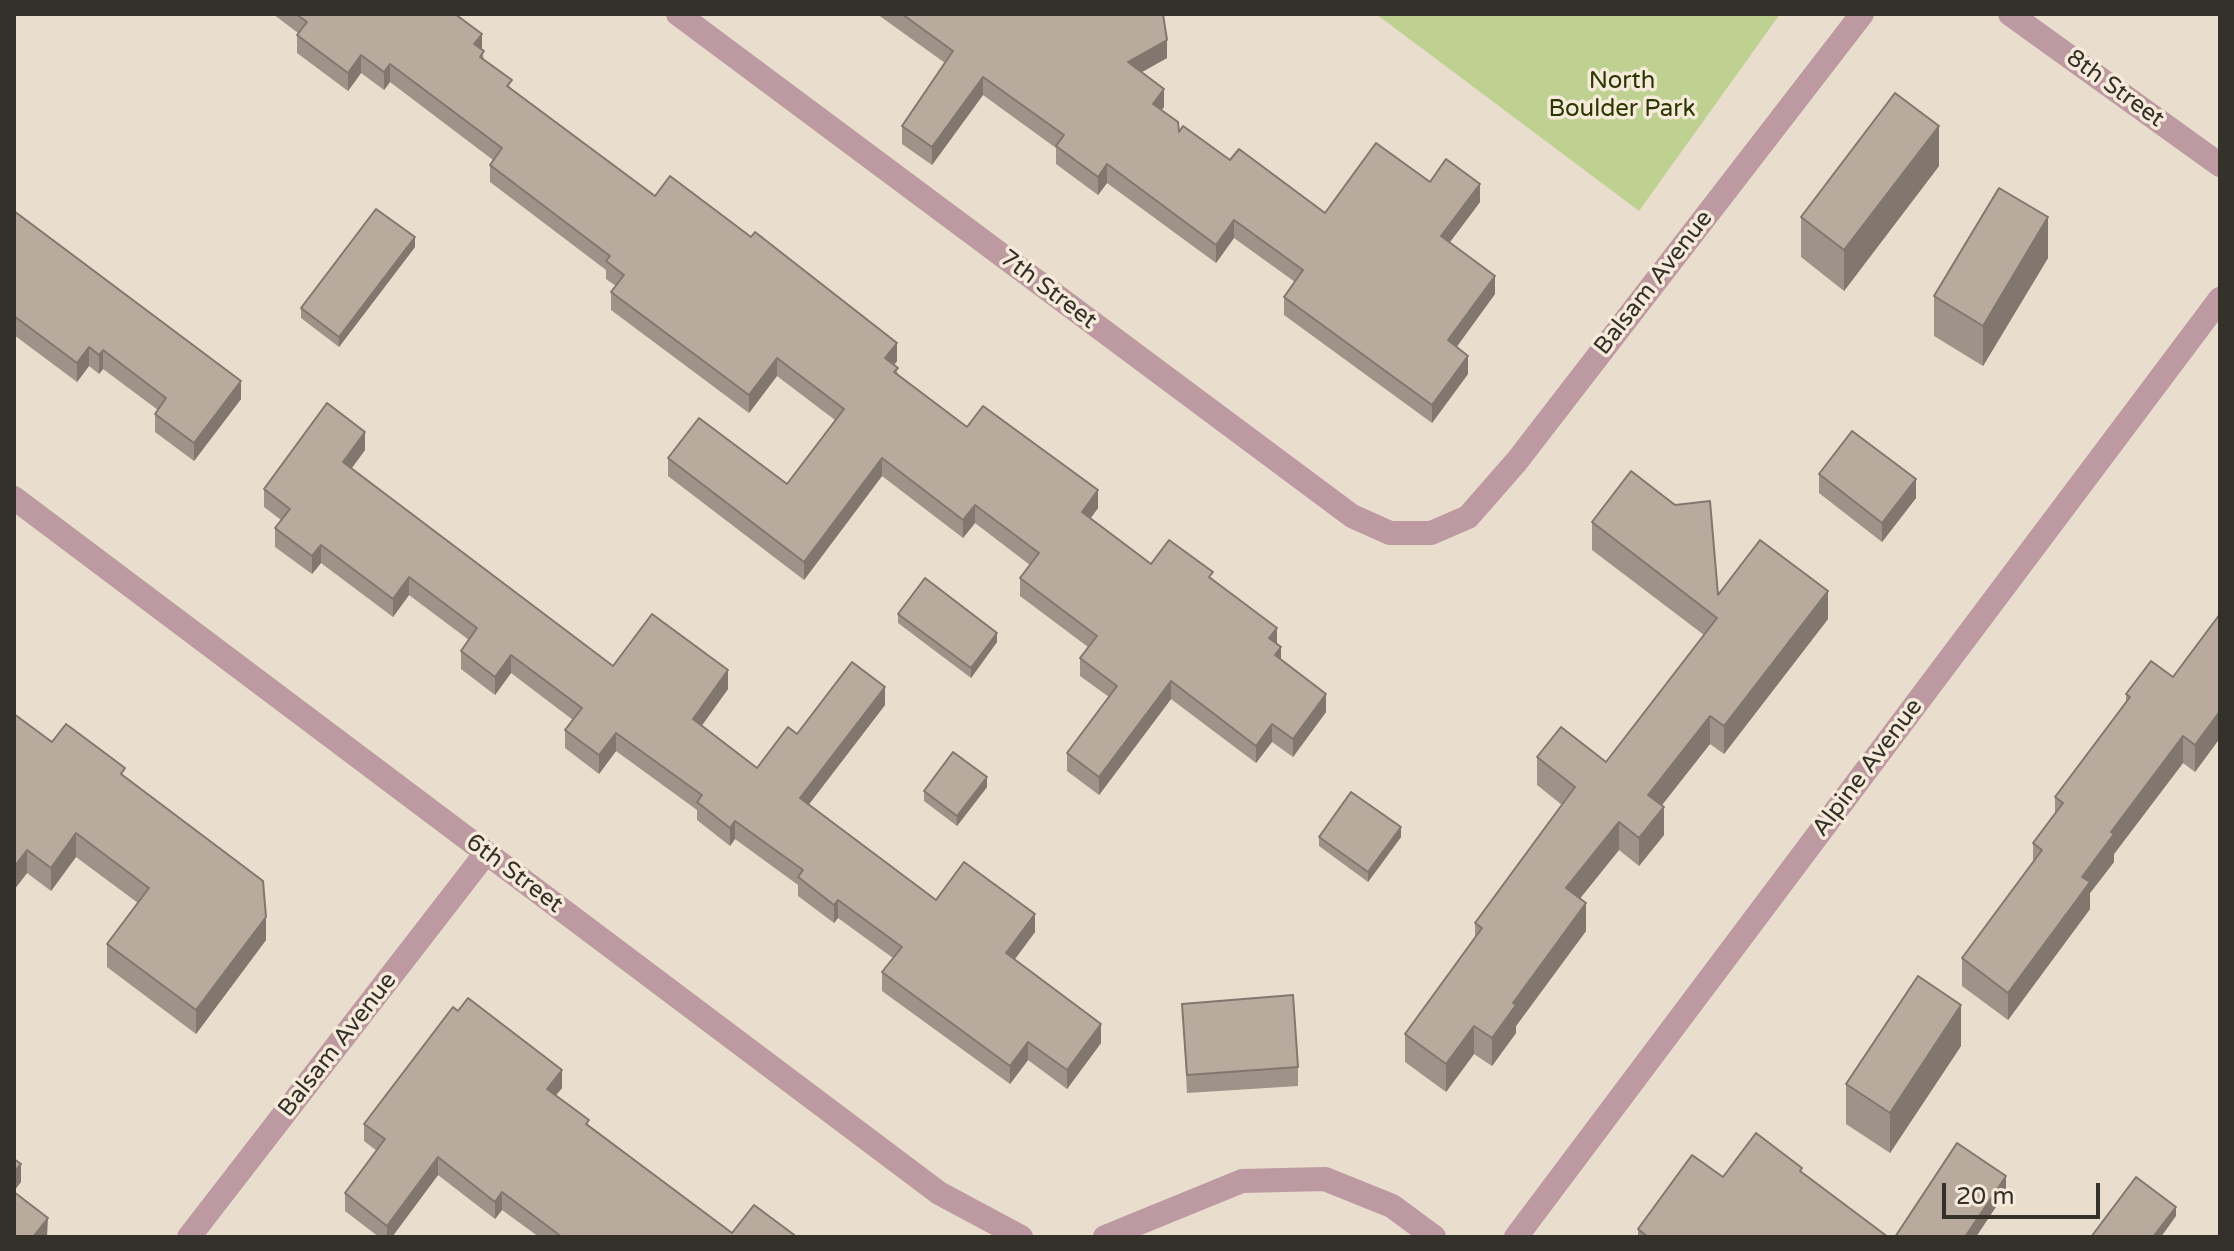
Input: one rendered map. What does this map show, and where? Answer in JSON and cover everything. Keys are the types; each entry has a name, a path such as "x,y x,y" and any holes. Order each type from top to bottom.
{"street":[{"name":"7th Street","path":"678,14 1352,516 1390,533 1431,533"},
{"name":"Balsam Avenue","path":"1431,533 1468,517 1517,461 1862,14"},
{"name":"8th Street","path":"2010,14 2220,165"},
{"name":"Alpine Avenue","path":"1516,1237 2220,299"},
{"name":"6th Street","path":"14,498 939,1193 1021,1237"},
{"name":"Balsam Avenue","path":"189,1237 486,853"},
{"path":"1105,1237 1242,1181 1325,1179 1392,1206 1434,1237"}],"green space":[{"name":"North Boulder Park","path":"1376,14 1780,14 1639,211"}],"building":[{"path":"296,14 455,14 482,34 474,44 484,51 480,57 512,80 507,86 655,196 670,176 751,237 755,232 897,343 885,358 898,368 894,372 967,427 983,406 1098,490 1082,512 1151,564 1169,540 1213,572 1209,577 1277,628 1269,638 1281,647 1275,655 1326,694 1293,739 1272,724 1256,746 1171,681 1099,777 1067,753 1117,686 1080,658 1097,636 1020,578 1039,553 975,505 963,520 882,458 804,562 668,458 699,418 787,484 844,409 777,358 749,395 611,292 624,275 606,261 610,256 490,165 502,148 390,64 384,72 361,55 348,73 297,35 307,22"},
{"path":"902,14 1163,14 1167,40 1128,62 1164,89 1153,104 1178,122 1179,132 1183,126 1230,160 1239,149 1325,213 1376,143 1430,182 1446,159 1480,184 1441,236 1495,276 1448,340 1468,356 1432,405 1284,297 1303,270 1234,220 1216,245 1107,164 1098,177 1056,146 1064,135 983,77 932,147 902,126 953,51"},
{"path":"1895,93 1939,126 1844,250 1801,217"},
{"path":"1999,188 2048,217 1983,326 1934,296"},
{"path":"376,209 415,237 339,337 301,308"},
{"path":"14,211 241,381 194,443 155,414 166,398 103,350 99,355 89,347 77,363 14,316"},
{"path":"327,403 365,432 343,462 613,666 652,614 728,670 693,719 757,768 788,727 797,734 852,662 885,687 800,798 936,900 964,862 1035,914 1006,953 1101,1024 1067,1070 1028,1042 1010,1066 882,972 902,947 838,900 834,905 798,877 803,870 735,821 730,828 697,802 702,795 616,733 599,755 565,730 582,708 511,655 495,677 461,651 477,628 409,577 393,599 321,545 312,556 275,528 290,509 264,489"},
{"path":"1852,431 1916,479 1882,523 1819,474"},
{"path":"1631,471 1675,505 1710,501 1718,595 1760,540 1828,591 1724,726 1710,716 1648,795 1664,807 1639,838 1619,822 1566,888 1586,903 1513,1003 1516,1005 1492,1038 1474,1026 1446,1064 1405,1034 1482,928 1475,923 1575,787 1537,757 1561,727 1606,762 1717,618 1592,522"},
{"path":"925,578 997,633 971,668 898,614"},
{"path":"2220,614 2220,711 2195,745 2183,736 2111,832 2114,834 2082,877 2090,882 2008,993 1962,958 2042,850 2033,843 2063,803 2055,797 2130,697 2126,694 2151,661 2173,677"},
{"path":"14,714 52,742 66,724 125,768 121,774 263,881 266,917 196,1010 107,944 149,888 76,833 51,868 27,850 14,867"},
{"path":"953,752 987,777 957,816 924,791"},
{"path":"1351,792 1401,827 1368,872 1319,837"},
{"path":"1918,976 1961,1005 1890,1113 1846,1084"},
{"path":"1293,995 1298,1067 1187,1075 1182,1004"},
{"path":"468,998 562,1070 547,1089 589,1120 586,1124 732,1233 754,1205 797,1237 562,1237 502,1192 495,1202 438,1157 387,1226 345,1193 385,1139 364,1124 453,1007 458,1011"},
{"path":"1756,1133 1802,1168 1800,1171 1888,1237 1648,1237 1638,1229 1692,1155 1723,1177"},
{"path":"1957,1143 2006,1176 1965,1237 1895,1237"},
{"path":"14,1159 21,1164 14,1172"},
{"path":"2136,1177 2176,1207 2153,1237 2091,1237"},
{"path":"14,1192 48,1218 33,1237 14,1237"}]}
